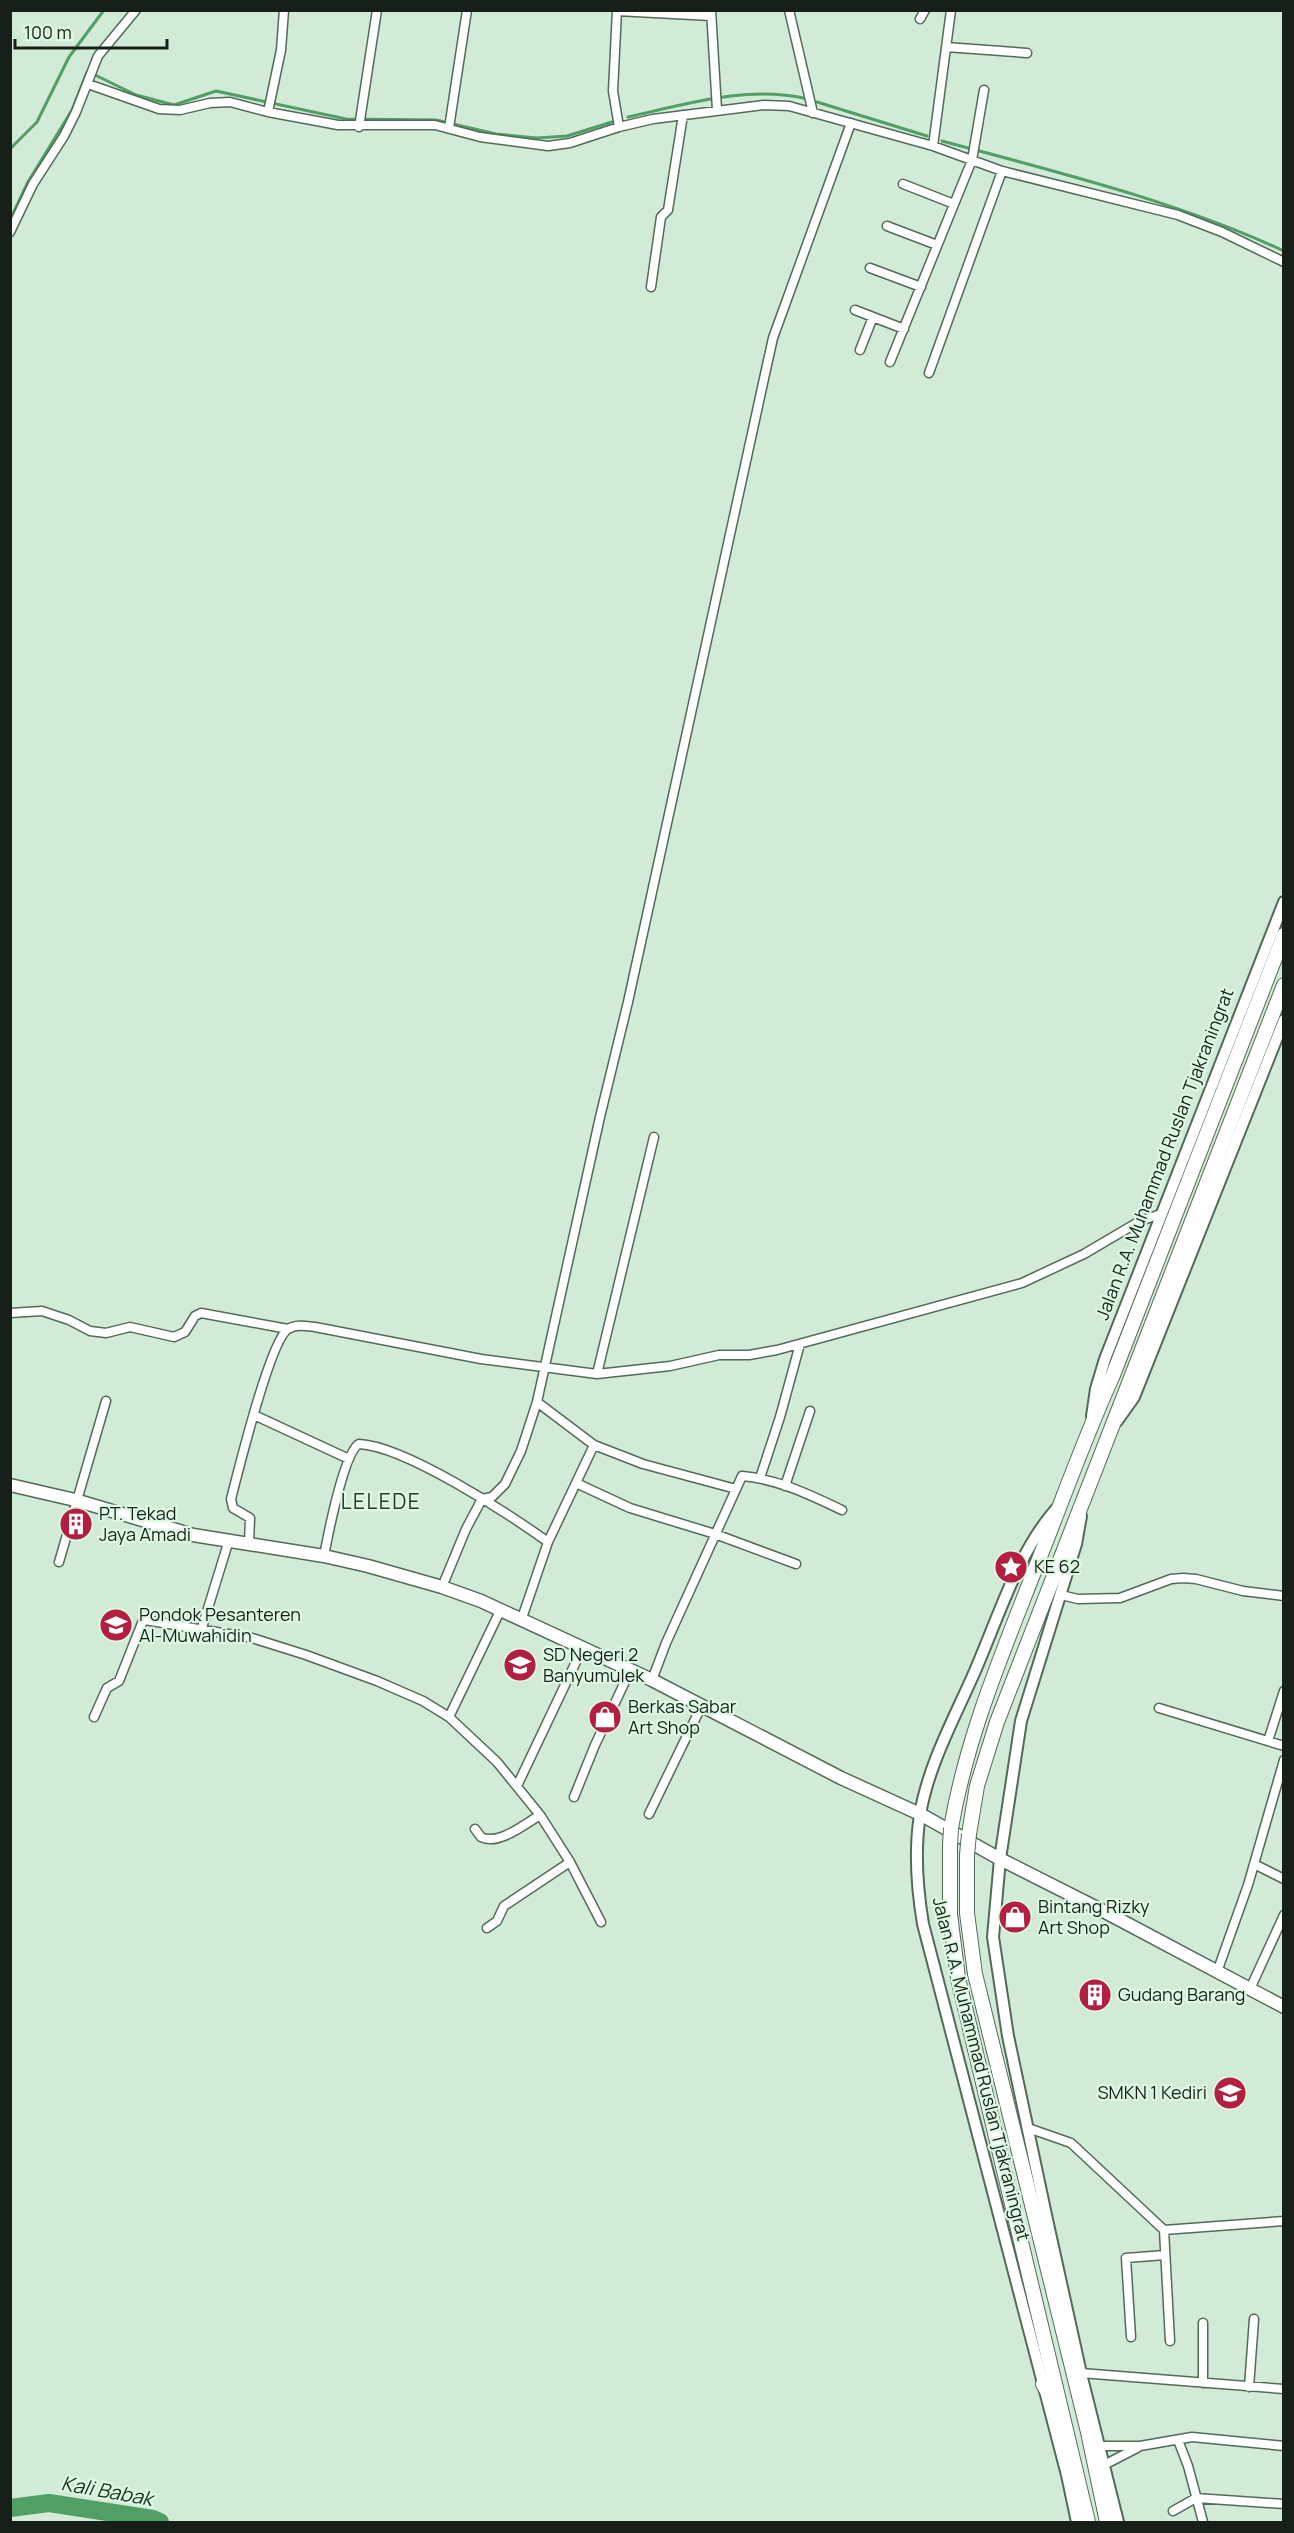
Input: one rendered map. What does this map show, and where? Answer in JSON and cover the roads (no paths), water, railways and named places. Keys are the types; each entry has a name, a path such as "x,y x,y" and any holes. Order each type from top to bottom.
{"highway":[{"name":"Jalan R.A. Muhammad Ruslan Tjakraningrat","path":"1088,2523 958,1978 950,1914 951,1827 970,1744 1092,1422 1113,1375 1284,935"},
{"name":"Jalan R.A. Muhammad Ruslan Tjakraningrat","path":"1107,2523 1088,2432 975,1974 967,1913 969,1834 974,1801 988,1748 1284,985"},
{"path":"1081,2375 1081,2410"},
{"path":"1043,2384 1062,2417"},
{"path":"1088,2432 1099,2446"},
{"path":"1067,2475 1070,2448"}],"main road":[{"path":"10,1485 75,1500 174,1530 324,1556 442,1587 501,1609 631,1669 841,1778 920,1814 1000,1859 1284,2007"}],"street":[{"path":"10,232 33,184 64,136 98,56 136,10"},
{"path":"269,108 281,50 284,10"},
{"path":"360,122 377,10"},
{"path":"450,124 467,10"},
{"path":"789,10 813,113"},
{"path":"920,19 925,10"},
{"path":"933,146 951,10"},
{"path":"619,127 613,91 617,11 711,13 717,107"},
{"path":"946,47 1027,52"},
{"path":"88,84 159,109 180,110 210,103 230,102 269,108 338,125 360,122 450,124 491,139 548,146 570,143 619,127 717,107 775,105 813,113 933,146 1002,171 1178,215 1222,232 1284,262"},
{"path":"890,362 972,160 984,90"},
{"path":"651,287 661,217 668,210 683,115"},
{"path":"482,1499 492,1497 505,1484 521,1451 537,1402 628,1002 773,338 851,123"},
{"path":"928,373 1002,171"},
{"path":"903,184 954,204"},
{"path":"887,226 937,245"},
{"path":"870,268 921,287"},
{"path":"855,310 904,329"},
{"path":"860,350 873,317"},
{"name":"Jalan R.A. Muhammad Ruslan Tjakraningrat","path":"1092,1422 1096,1389 1105,1359 1284,902"},
{"name":"Jalan R.A. Muhammad Ruslan Tjakraningrat","path":"1112,1428 1134,1397 1284,1020"},
{"path":"597,1374 654,1137"},
{"path":"249,1543 250,1518 233,1508 231,1499 254,1415 280,1339 288,1329 296,1326 315,1327 481,1359 597,1374 670,1366 719,1356 757,1354 800,1344 1023,1283 1084,1254 1140,1221 1161,1214"},
{"path":"10,1313 42,1311 69,1320 90,1331 106,1333 130,1327 174,1337 185,1332 195,1316 201,1313 288,1329"},
{"path":"760,1478 800,1344"},
{"path":"58,1562 106,1401"},
{"path":"537,1402 594,1445 644,1464 736,1489"},
{"path":"785,1485 810,1411"},
{"path":"254,1415 349,1459"},
{"path":"324,1556 349,1459 358,1444 372,1446 408,1459 482,1499 548,1542"},
{"path":"522,1618 548,1542 594,1445"},
{"path":"652,1680 742,1476 785,1485 842,1510"},
{"path":"576,1484 630,1508 716,1534 796,1564"},
{"path":"442,1587 466,1529 482,1499"},
{"name":"Jalan R.A. Muhammad Ruslan Tjakraningrat","path":"1061,1504 1032,1540 930,1778 920,1814 917,1878 923,1924 1067,2475 1077,2523"},
{"name":"Jalan R.A. Muhammad Ruslan Tjakraningrat","path":"1083,1504 1076,1544 1021,1721 1000,1859 993,1921 994,1954 1028,2128 1081,2375 1118,2523"},
{"path":"201,1631 229,1540"},
{"path":"1060,1595 1078,1599 1120,1599 1171,1579 1183,1578 1196,1579 1243,1592 1284,1596"},
{"path":"449,1717 501,1609"},
{"path":"94,1717 107,1688 119,1681 143,1621 155,1621 201,1631 252,1638 377,1681 423,1701 449,1717 475,1740 540,1815 570,1862 601,1922"},
{"path":"517,1786 583,1647"},
{"path":"574,1797 595,1745 631,1669"},
{"path":"1268,1741 1284,1691"},
{"path":"649,1814 702,1705"},
{"path":"1159,1708 1284,1746"},
{"path":"1217,1972 1254,1864 1284,1760"},
{"path":"475,1828 481,1837 491,1839 515,1830 540,1815"},
{"path":"487,1928 497,1921 503,1907 570,1862"},
{"path":"1254,1864 1284,1880"},
{"path":"1250,1989 1284,1915"},
{"path":"1028,2128 1071,2143 1164,2229 1170,2341"},
{"path":"1164,2229 1284,2221"},
{"path":"1131,2337 1126,2258 1165,2255"},
{"path":"1249,2387 1254,2319"},
{"path":"1203,2323 1203,2383"},
{"path":"1081,2375 1284,2389"},
{"path":"1099,2446 1140,2446 1208,2438 1284,2446"},
{"path":"1178,2440 1188,2466 1203,2523"},
{"path":"1104,2465 1140,2446"},
{"path":"1173,2511 1196,2498 1284,2504"}],"waterway":[{"path":"10,149 37,122 69,57 104,10"},
{"path":"10,220 28,182 72,110 87,72"},
{"path":"93,74 136,95 174,105 216,91 346,119 436,120 496,134 537,138 567,136 612,122"},
{"path":"628,117 695,102 740,95 785,95 808,99"},
{"path":"817,102 927,136"},
{"path":"942,141 1159,202 1284,251"},
{"name":"Kali Babak","path":"10,2508 49,2503 160,2522"}],"place":[{"name":"PT. Tekad Jaya Amadi","path":"76,1524"},
{"name":"KE 62","path":"1011,1567"},
{"name":"Pondok Pesanteren Al-Muwahidin","path":"116,1625"},
{"name":"SD Negeri 2 Banyumulek","path":"520,1665"},
{"name":"Berkas Sabar Art Shop","path":"605,1717"},
{"name":"Bintang Rizky Art Shop","path":"1015,1917"},
{"name":"Gudang Barang","path":"1095,1995"},
{"name":"SMKN 1 Kediri","path":"1230,2093"}],"district":[{"name":"LELEDE","path":"381,1502"}]}
